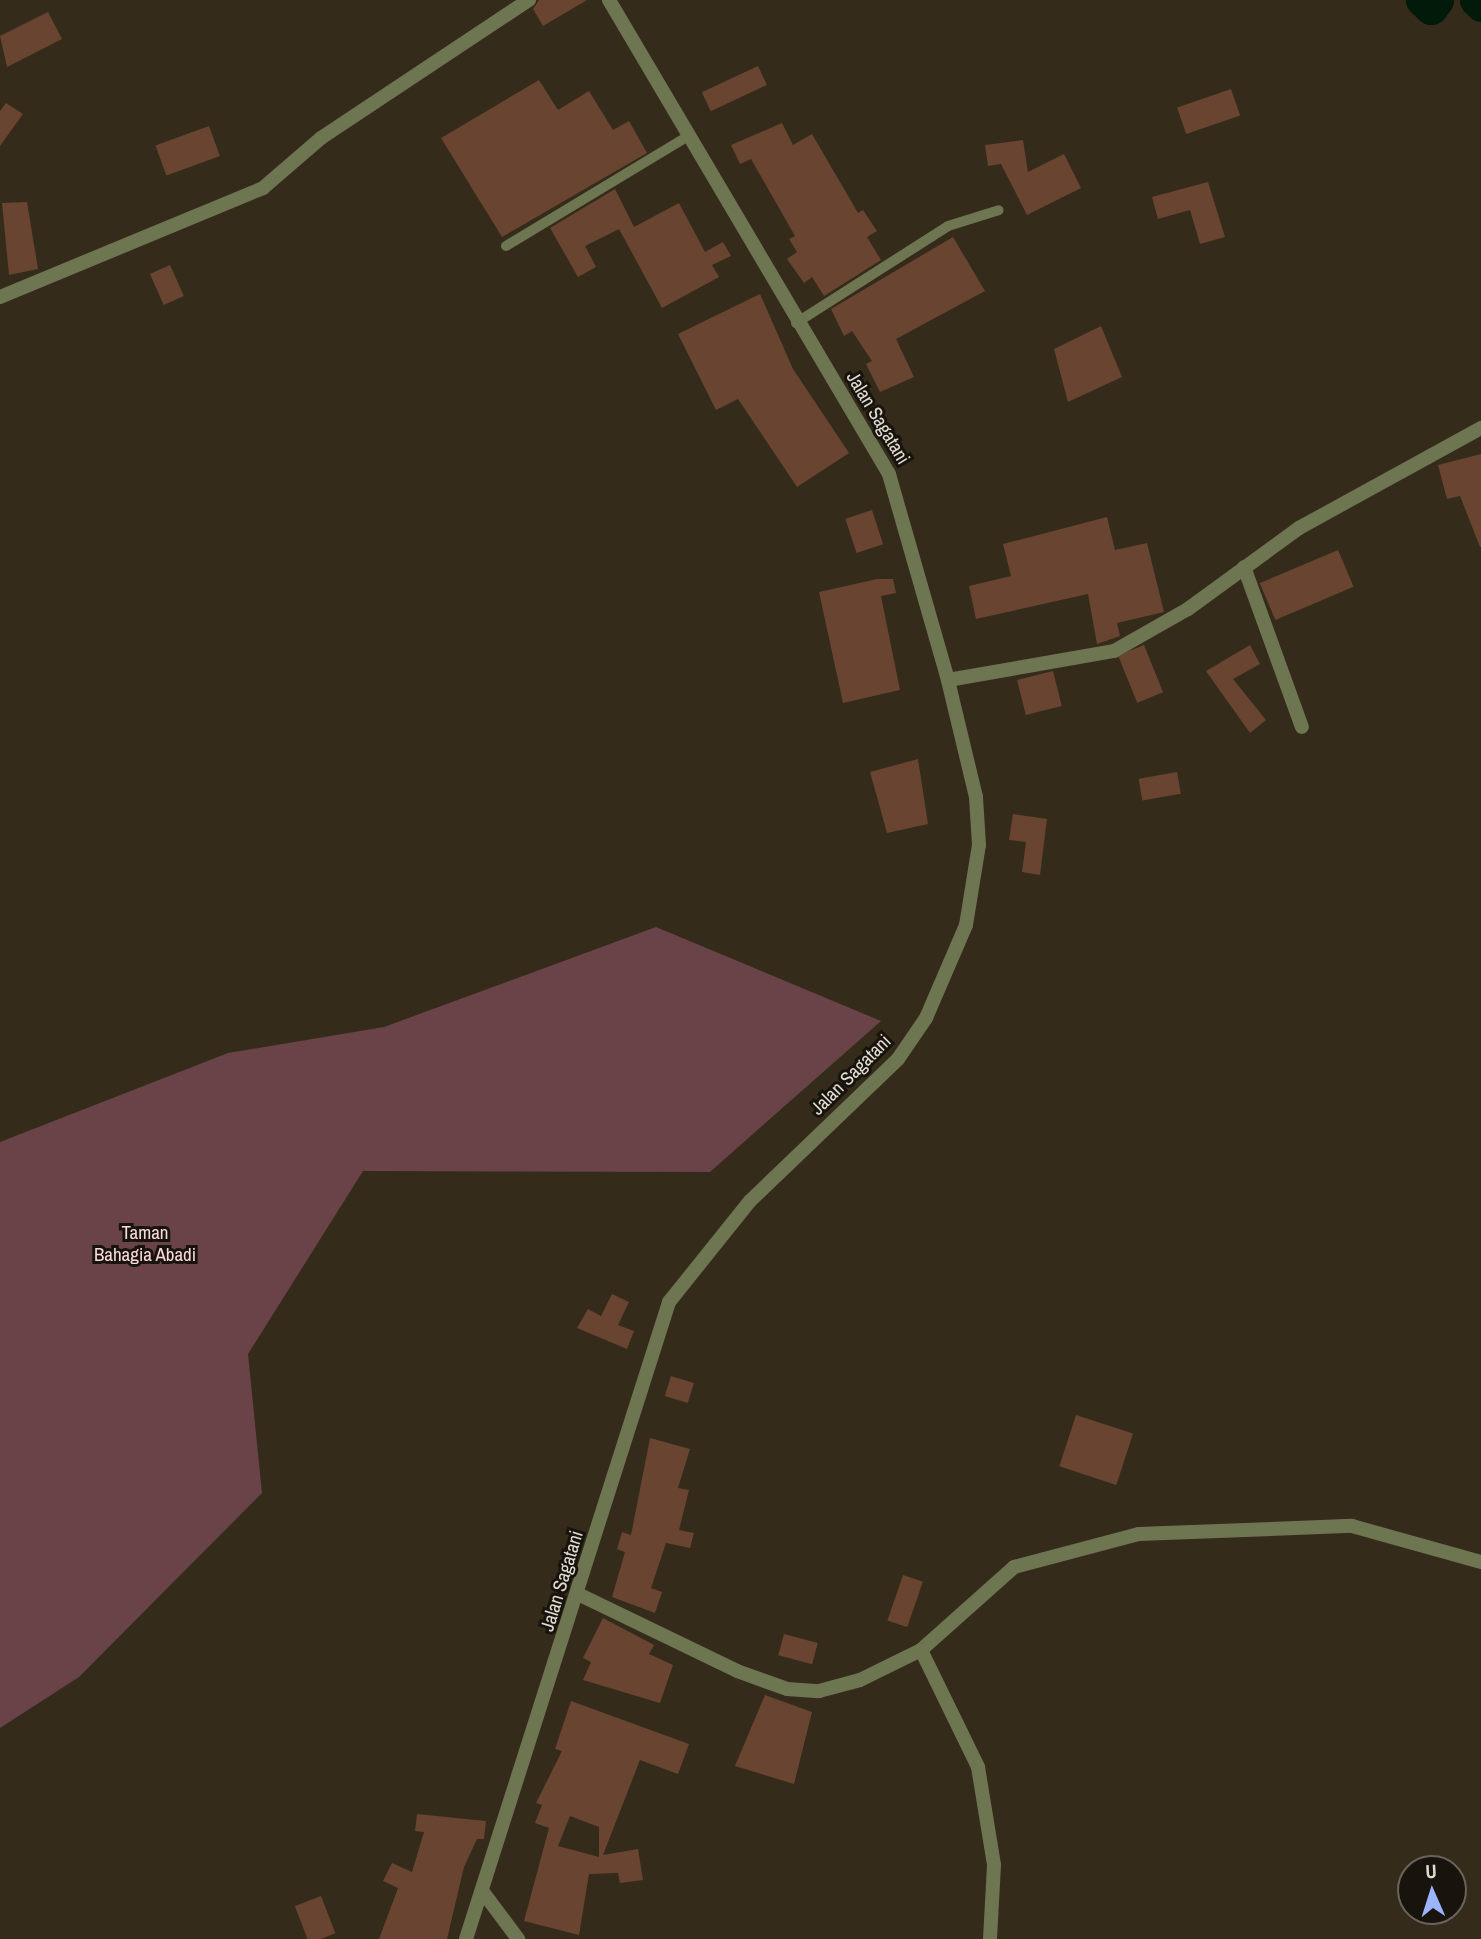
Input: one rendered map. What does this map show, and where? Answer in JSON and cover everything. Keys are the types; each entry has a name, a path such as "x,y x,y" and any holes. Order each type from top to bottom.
{"street":[{"path":"0,297 263,188 321,138 529,0"},
{"name":"Jalan Sagatani","path":"466,1939 669,1302 750,1201 898,1059 956,958 974,884 978,821 948,680 889,474 795,323 609,0"},
{"path":"948,680 1114,652 1346,499 1481,428"},
{"path":"1244,567 1302,726"},
{"path":"578,1594 686,1650 787,1689 819,1691 860,1680 921,1650 1014,1567 1139,1534 1352,1526 1481,1562"},
{"path":"921,1650 978,1767 994,1865 990,1939"},
{"path":"483,1892 517,1939"}],"lane":[{"path":"506,246 687,137"},
{"path":"795,323 948,226 999,210"}],"green space":[{"name":"Taman Bahagia Abadi","path":"656,927 881,1021 710,1172 363,1171 248,1354 262,1493 79,1677 0,1728 0,1142 228,1053 384,1027"}],"building":[{"path":"539,0 587,0 543,26 533,9"},
{"path":"48,12 62,39 7,67 0,36"},
{"path":"758,66 767,85 711,111 702,92"},
{"path":"539,80 558,110 589,91 613,130 629,121 647,153 502,237 441,138"},
{"path":"1231,89 1240,115 1186,134 1177,108"},
{"path":"6,103 23,114 0,146 0,111"},
{"path":"782,123 793,145 812,134 858,213 863,210 877,231 867,237 881,260 824,296 812,277 804,283 787,259 797,252 789,239 795,236 751,159 740,164 731,145"},
{"path":"209,126 220,156 166,176 155,145"},
{"path":"1023,140 1028,172 1064,154 1081,188 1027,215 1001,164 988,166 985,145"},
{"path":"1208,182 1225,237 1200,244 1190,210 1158,219 1152,197"},
{"path":"615,189 634,227 679,203 705,252 723,242 731,256 712,265 719,277 662,308 619,229 585,246 596,267 578,277 550,228"},
{"path":"27,202 38,269 9,275 2,203"},
{"path":"953,237 985,291 896,339 914,377 880,392 866,364 872,361 852,331 844,336 831,309"},
{"path":"170,265 184,296 164,305 150,274"},
{"path":"760,294 793,369 849,453 797,487 738,399 716,410 678,334"},
{"path":"1101,326 1122,377 1068,402 1054,349"},
{"path":"1481,454 1480,547 1460,496 1447,499 1438,465"},
{"path":"872,510 883,544 856,553 845,519"},
{"path":"1107,517 1115,550 1147,543 1164,612 1117,623 1120,636 1097,644 1088,594 976,619 969,586 1011,576 1003,544"},
{"path":"1338,550 1354,587 1275,620 1260,583"},
{"path":"877,579 893,579 896,593 881,596 900,690 843,703 819,592"},
{"path":"1144,645 1163,692 1137,703 1118,655"},
{"path":"1250,645 1260,664 1233,679 1266,720 1250,733 1206,671"},
{"path":"1053,671 1062,706 1026,715 1017,680"},
{"path":"918,759 928,824 887,833 870,772"},
{"path":"1177,772 1181,794 1142,800 1139,779"},
{"path":"1013,814 1047,819 1040,875 1022,872 1026,842 1009,840"},
{"path":"612,1294 629,1302 618,1325 634,1331 627,1349 577,1328 588,1309 601,1316"},
{"path":"671,1376 694,1383 688,1403 665,1396"},
{"path":"1076,1415 1133,1434 1116,1485 1059,1466"},
{"path":"650,1438 690,1449 678,1488 689,1490 679,1530 694,1533 690,1548 666,1543 651,1588 662,1592 655,1613 612,1597 625,1552 617,1549 622,1532 631,1535"},
{"path":"903,1575 923,1582 907,1627 887,1620"},
{"path":"603,1618 654,1645 649,1654 673,1665 660,1703 583,1680 591,1662 583,1658"},
{"path":"784,1634 818,1643 812,1664 778,1655"},
{"path":"765,1695 812,1712 794,1784 735,1766"},
{"path":"571,1701 689,1744 678,1774 640,1760 603,1855 638,1849 643,1880 620,1883 618,1873 589,1874 579,1935 524,1921 549,1828 535,1823 542,1805 536,1803 562,1751 555,1749","holes":["570,1816 599,1827 599,1857 558,1846"]},
{"path":"417,1814 486,1821 484,1839 477,1839 464,1867 447,1939 379,1939 398,1888 383,1881 392,1863 412,1872 424,1832 415,1831"},
{"path":"321,1896 335,1933 321,1939 308,1939 295,1906"}],"waterway":[{"path":"1422,0 1431,8 1437,0"},
{"path":"1476,0 1481,5"}]}
